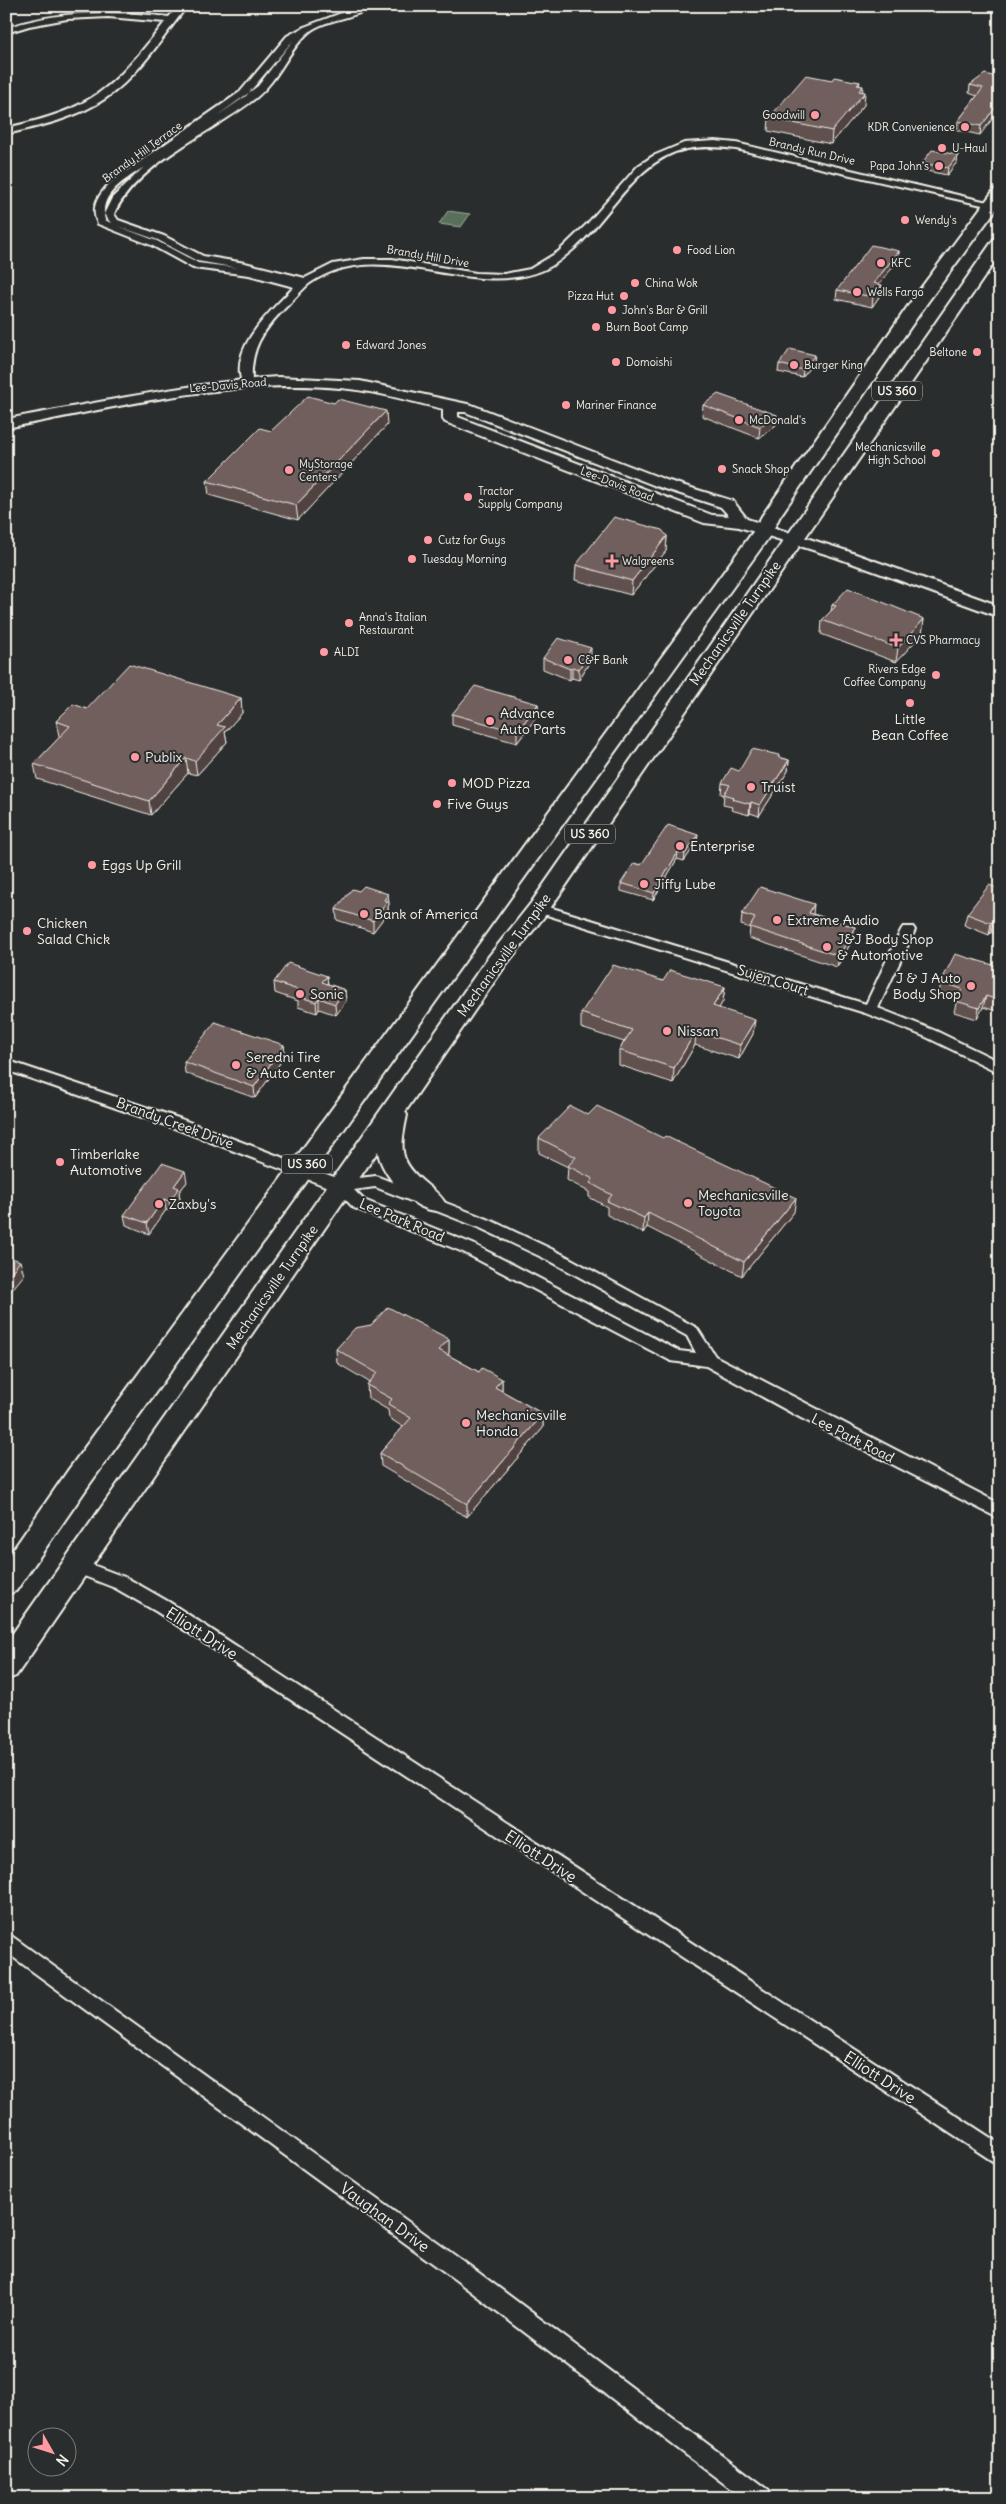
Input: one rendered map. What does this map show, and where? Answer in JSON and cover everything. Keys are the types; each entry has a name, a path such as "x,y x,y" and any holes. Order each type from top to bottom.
{"highway":[{"name":"US 360","path":"6,1583 79,1477 302,1170 586,772 764,530 771,516 916,308 996,199"},
{"name":"Mechanicsville Turnpike","path":"6,1667 497,961 539,908 1000,242"},
{"path":"397,1106 388,1140 388,1151 401,1177 433,1204"}],"main road":[{"name":"Lee-Davis Road","path":"6,424 150,395 247,382 308,382 360,386 401,393 451,408 467,408 661,483 727,504 741,522"},
{"name":"Lee-Davis Road","path":"451,408 450,419 710,520 741,522 1000,612"},
{"path":"530,450 548,448 614,465"}],"street":[{"path":"6,131 68,114 109,93 131,71 184,6"},
{"name":"Brandy Hill Terrace","path":"304,283 249,272 196,266 145,238 109,227 101,222 98,209 107,191 115,183 243,94 290,38 368,6"},
{"path":"6,31 48,19 88,14 127,15 171,20"},
{"name":"Brandy Run Drive","path":"684,146 715,144 758,150 996,199"},
{"name":"Brandy Hill Drive","path":"247,382 246,360 255,335 264,323 304,283 340,266 370,261 394,261 481,278 502,277 533,271 549,265 566,251 641,168 656,158 684,146"},
{"name":"Sujen Court","path":"539,908 870,1010 931,1034 1000,1068"},
{"path":"870,1010 908,930"},
{"name":"Brandy Creek Drive","path":"6,1065 176,1123 341,1186"},
{"name":"Lee Park Road","path":"341,1186 376,1181 485,1224 557,1258 692,1332 709,1360"},
{"name":"Lee Park Road","path":"341,1186 359,1204 468,1248 677,1358 709,1360 815,1418 1000,1512"},
{"name":"Elliott Drive","path":"77,1566 121,1583 163,1608 1000,2156"},
{"name":"Vaughan Drive","path":"6,1940 456,2268 760,2498"}],"green space":[{"path":"448,211 470,214 461,227 439,224"}],"building":[{"path":"985,74 1000,78 1000,102 981,126 958,121 983,88 970,85"},
{"name":"Goodwill","path":"806,75 832,80 834,77 860,82 857,85 863,86 859,91 865,92 832,131 769,118"},
{"path":"932,150 958,155 948,168 922,163"},
{"path":"871,245 899,251 874,283 882,285 873,297 837,290"},
{"path":"790,349 815,355 803,370 779,364"},
{"path":"718,394 777,415 760,427 703,405"},
{"name":"MyStorage Centers","path":"308,396 334,403 338,399 386,411 296,505 207,481 260,428 271,431"},
{"name":"Walgreens","path":"614,517 662,530 667,536 632,581 576,565"},
{"path":"848,588 924,619 898,648 822,620 836,606 832,605"},
{"path":"558,638 591,648 579,669 572,667 570,669 543,658"},
{"name":"Publix","path":"129,664 241,698 217,725 225,727 195,761 186,758 149,801 34,764 70,726 56,721 73,704 87,709"},
{"path":"475,686 538,704 517,732 452,714"},
{"path":"752,749 779,755 778,757 789,760 760,805 732,799 734,797 724,794 730,785 722,783 731,768 739,771"},
{"path":"668,825 698,835 685,854 678,852 654,893 621,883 634,863 641,865"},
{"path":"989,885 1000,889 1000,923 993,921 991,923 967,914"},
{"path":"364,886 388,894 384,900 388,901 373,921 336,909 352,889 359,891"},
{"path":"760,887 814,904 809,913 855,927 839,956 750,927 755,918 742,914"},
{"name":"J & J Auto Body Shop","path":"955,954 1000,967 1000,1001 986,996 979,1008 956,1001 962,989 941,982"},
{"path":"288,963 327,976 322,982 345,990 335,1004 319,998 316,1002 297,996 301,991 274,982"},
{"name":"Nissan","path":"613,965 663,981 670,970 725,987 713,1006 755,1020 740,1045 696,1031 674,1068 619,1050 632,1030 581,1013"},
{"name":"Seredni Tire & Auto Center","path":"215,1022 284,1045 254,1087 184,1062"},
{"name":"Mechanicsville Toyota","path":"570,1106 588,1115 597,1106 796,1198 744,1262 648,1213 644,1218 607,1201 612,1195 590,1183 593,1179 568,1166 576,1157 539,1138"},
{"path":"162,1163 185,1171 174,1186 179,1188 169,1201 164,1199 147,1223 124,1215"},
{"path":"6,1256 20,1261 6,1279"},
{"name":"Mechanicsville Honda","path":"388,1307 449,1339 439,1350 479,1372 482,1368 502,1379 495,1387 543,1414 467,1504 380,1453 411,1418 388,1404 392,1399 367,1385 377,1373 336,1349 355,1328 371,1325"}],"place":[{"name":"Goodwill","path":"815,115"},
{"name":"KDR Convenience","path":"965,127"},
{"name":"U-Haul","path":"942,148"},
{"name":"Papa John's","path":"939,166"},
{"name":"Wendy's","path":"905,220"},
{"name":"Food Lion","path":"677,250"},
{"name":"KFC","path":"881,263"},
{"name":"China Wok","path":"635,283"},
{"name":"Wells Fargo","path":"857,292"},
{"name":"Pizza Hut","path":"624,296"},
{"name":"John's Bar & Grill","path":"612,310"},
{"name":"Burn Boot Camp","path":"596,327"},
{"name":"Edward Jones","path":"346,345"},
{"name":"Beltone","path":"977,352"},
{"name":"Domoishi","path":"616,362"},
{"name":"Burger King","path":"794,365"},
{"name":"Mariner Finance","path":"566,405"},
{"name":"McDonald's","path":"739,420"},
{"name":"Mechanicsville High School","path":"936,453"},
{"name":"Snack Shop","path":"722,469"},
{"name":"MyStorage Centers","path":"289,470"},
{"name":"Tractor Supply Company","path":"468,497"},
{"name":"Cutz for Guys","path":"428,540"},
{"name":"Tuesday Morning","path":"412,559"},
{"name":"Walgreens","path":"612,561"},
{"name":"Anna's Italian Restaurant","path":"349,623"},
{"name":"CVS Pharmacy","path":"896,640"},
{"name":"ALDI","path":"324,652"},
{"name":"C&F Bank","path":"568,660"},
{"name":"Rivers Edge Coffee Company","path":"936,675"},
{"name":"Little Bean Coffee","path":"910,703"},
{"name":"Advance Auto Parts","path":"490,721"},
{"name":"Publix","path":"135,757"},
{"name":"MOD Pizza","path":"452,783"},
{"name":"Truist","path":"751,787"},
{"name":"Five Guys","path":"437,804"},
{"name":"Enterprise","path":"680,846"},
{"name":"Eggs Up Grill","path":"92,865"},
{"name":"Jiffy Lube","path":"644,884"},
{"name":"Bank of America","path":"364,914"},
{"name":"Extreme Audio","path":"777,920"},
{"name":"Chicken Salad Chick","path":"27,931"},
{"name":"J&J Body Shop & Automotive","path":"827,947"},
{"name":"J & J Auto Body Shop","path":"971,986"},
{"name":"Sonic","path":"300,994"},
{"name":"Nissan","path":"667,1031"},
{"name":"Seredni Tire & Auto Center","path":"236,1065"},
{"name":"Timberlake Automotive","path":"60,1162"},
{"name":"Mechanicsville Toyota","path":"688,1203"},
{"name":"Zaxby's","path":"159,1204"},
{"name":"Mechanicsville Honda","path":"466,1423"}]}
